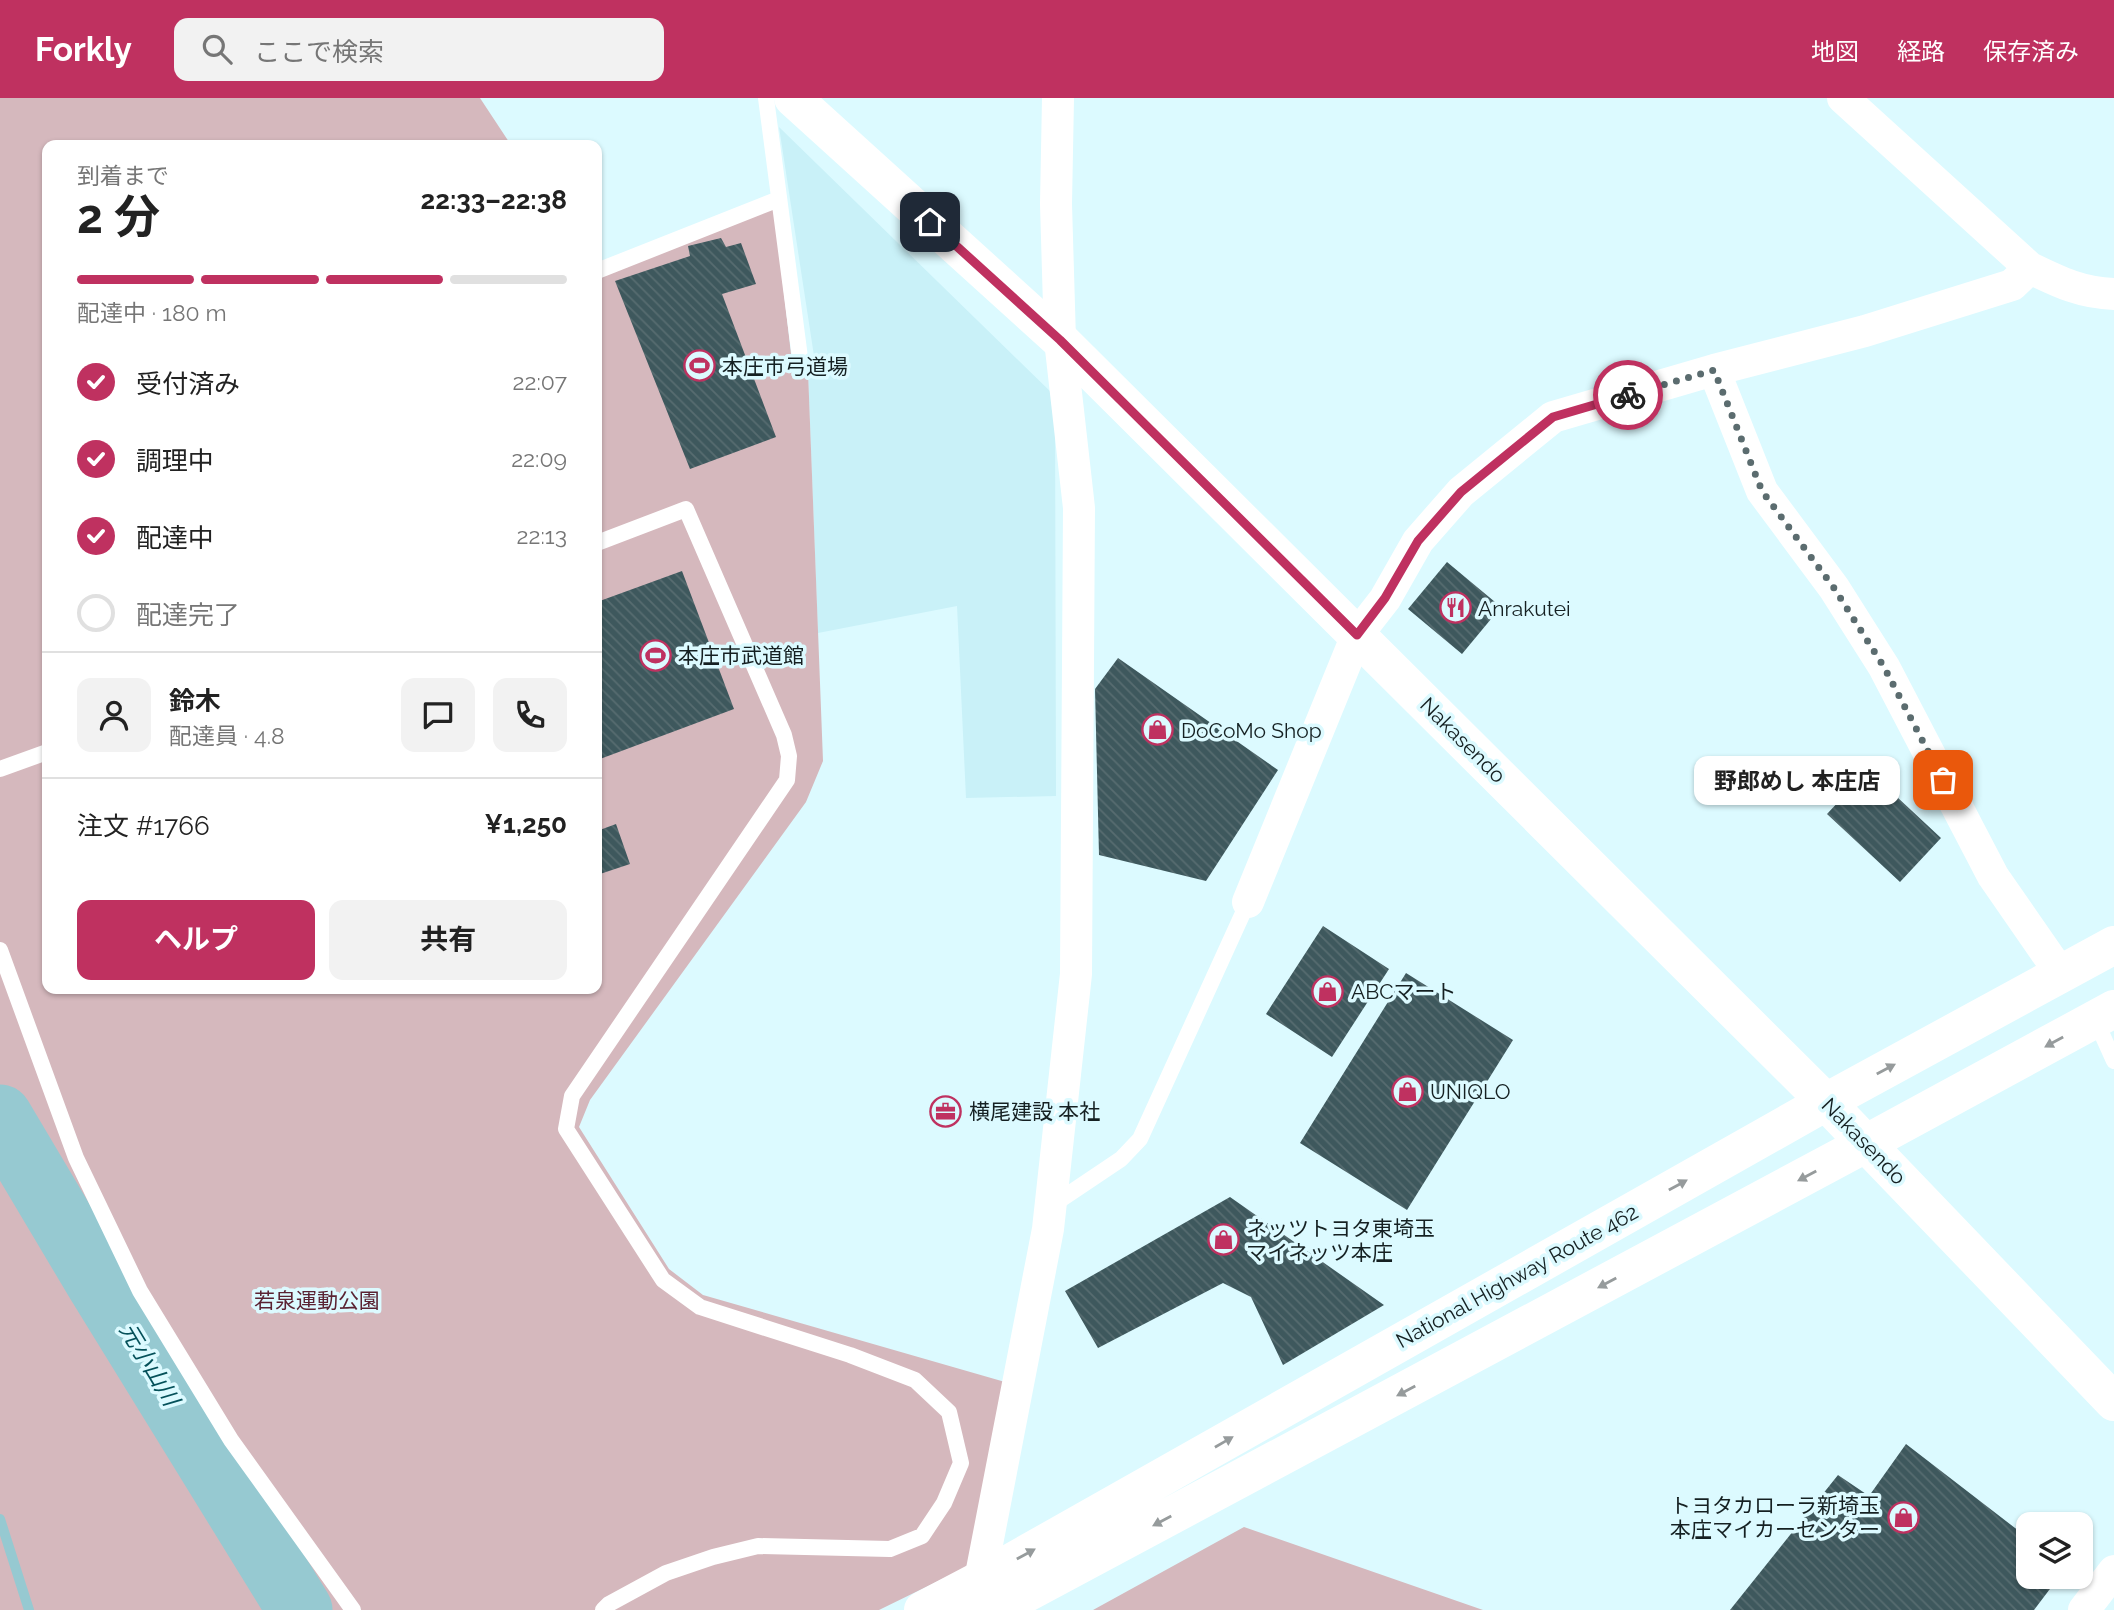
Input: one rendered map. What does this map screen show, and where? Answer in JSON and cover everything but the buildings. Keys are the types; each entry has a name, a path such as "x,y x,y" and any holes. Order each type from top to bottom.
{"highway":[{"name":"Nakasendo","path":"793,98 1060,340 1867,1143 2114,1402"},
{"name":"National Highway Route 462","path":"984,1600 1826,1102 2114,945"},
{"name":"National Highway Route 462","path":"923,1610 984,1600 1867,1143 2105,1014"}],"street":[{"path":"984,1600 1048,1229 1076,974 1079,508 1060,340 1056,204 1058,98"},
{"path":"1843,98 2030,268 2067,286 2114,294"},
{"path":"1248,902 1357,635 1385,598 1418,541 1461,492 1553,417 1714,370 1865,331 2011,285 2030,268"},
{"path":"1714,370 1762,491 1834,588 1884,667 1993,876 2061,974"},
{"path":"2084,1610 2114,1571"}],"lane":[{"path":"766,98 802,365"},
{"path":"602,269 779,199"},
{"path":"602,541 686,509 784,735 789,756 787,780 572,1096 566,1129 663,1280 700,1307 850,1355 915,1380 949,1412 961,1464 944,1503 922,1536 890,1549 758,1546 713,1557 666,1573 609,1604 603,1610"},
{"path":"0,769 42,754"},
{"path":"1050,1206 1121,1159 1140,1139 1248,902"},
{"path":"0,950 76,1158 140,1291 231,1440 353,1610"},
{"path":"2105,1014 2114,1061"}],"shaded area":[{"path":"779,127 1055,396 1056,796 966,798 957,606 818,633 808,371 816,369"}],"green space":[{"name":"若泉運動公園","path":"0,98 480,98 508,140 42,140 42,994 602,994 602,277 774,207 793,371 808,371 823,761 806,802 590,1100 579,1127 669,1269 703,1295 1005,1382 971,1565 879,1610 0,1610"},
{"path":"1244,1527 1483,1610 1093,1610"}],"waterway":[{"name":"元小山川","path":"0,1117 300,1610"},
{"path":"0,1519 29,1610"}],"way so far":[{"path":"1628,395 1714,370 1762,491 1834,588 1884,667 1943,780"}],"place":[{"name":"本庄市弓道場","path":"699,366"},
{"name":"Anrakutei","path":"1455,608"},
{"name":"本庄市武道館","path":"655,655"},
{"name":"DoCoMo Shop","path":"1158,730"},
{"name":"野郎めし 本庄店","path":"1943,780"},
{"name":"ABCマート","path":"1328,991"},
{"name":"UNIQLO","path":"1407,1091"},
{"name":"横尾建設 本社","path":"946,1111"},
{"name":"ネッツトヨタ東埼玉 マイネッツ本庄","path":"1223,1240"},
{"name":"トヨタカローラ新埼玉 本庄マイカーセンター","path":"1903,1517"}],"route":[{"path":"930,222 1060,340 1357,635 1385,598 1418,541 1461,492 1553,417 1628,395"}]}
